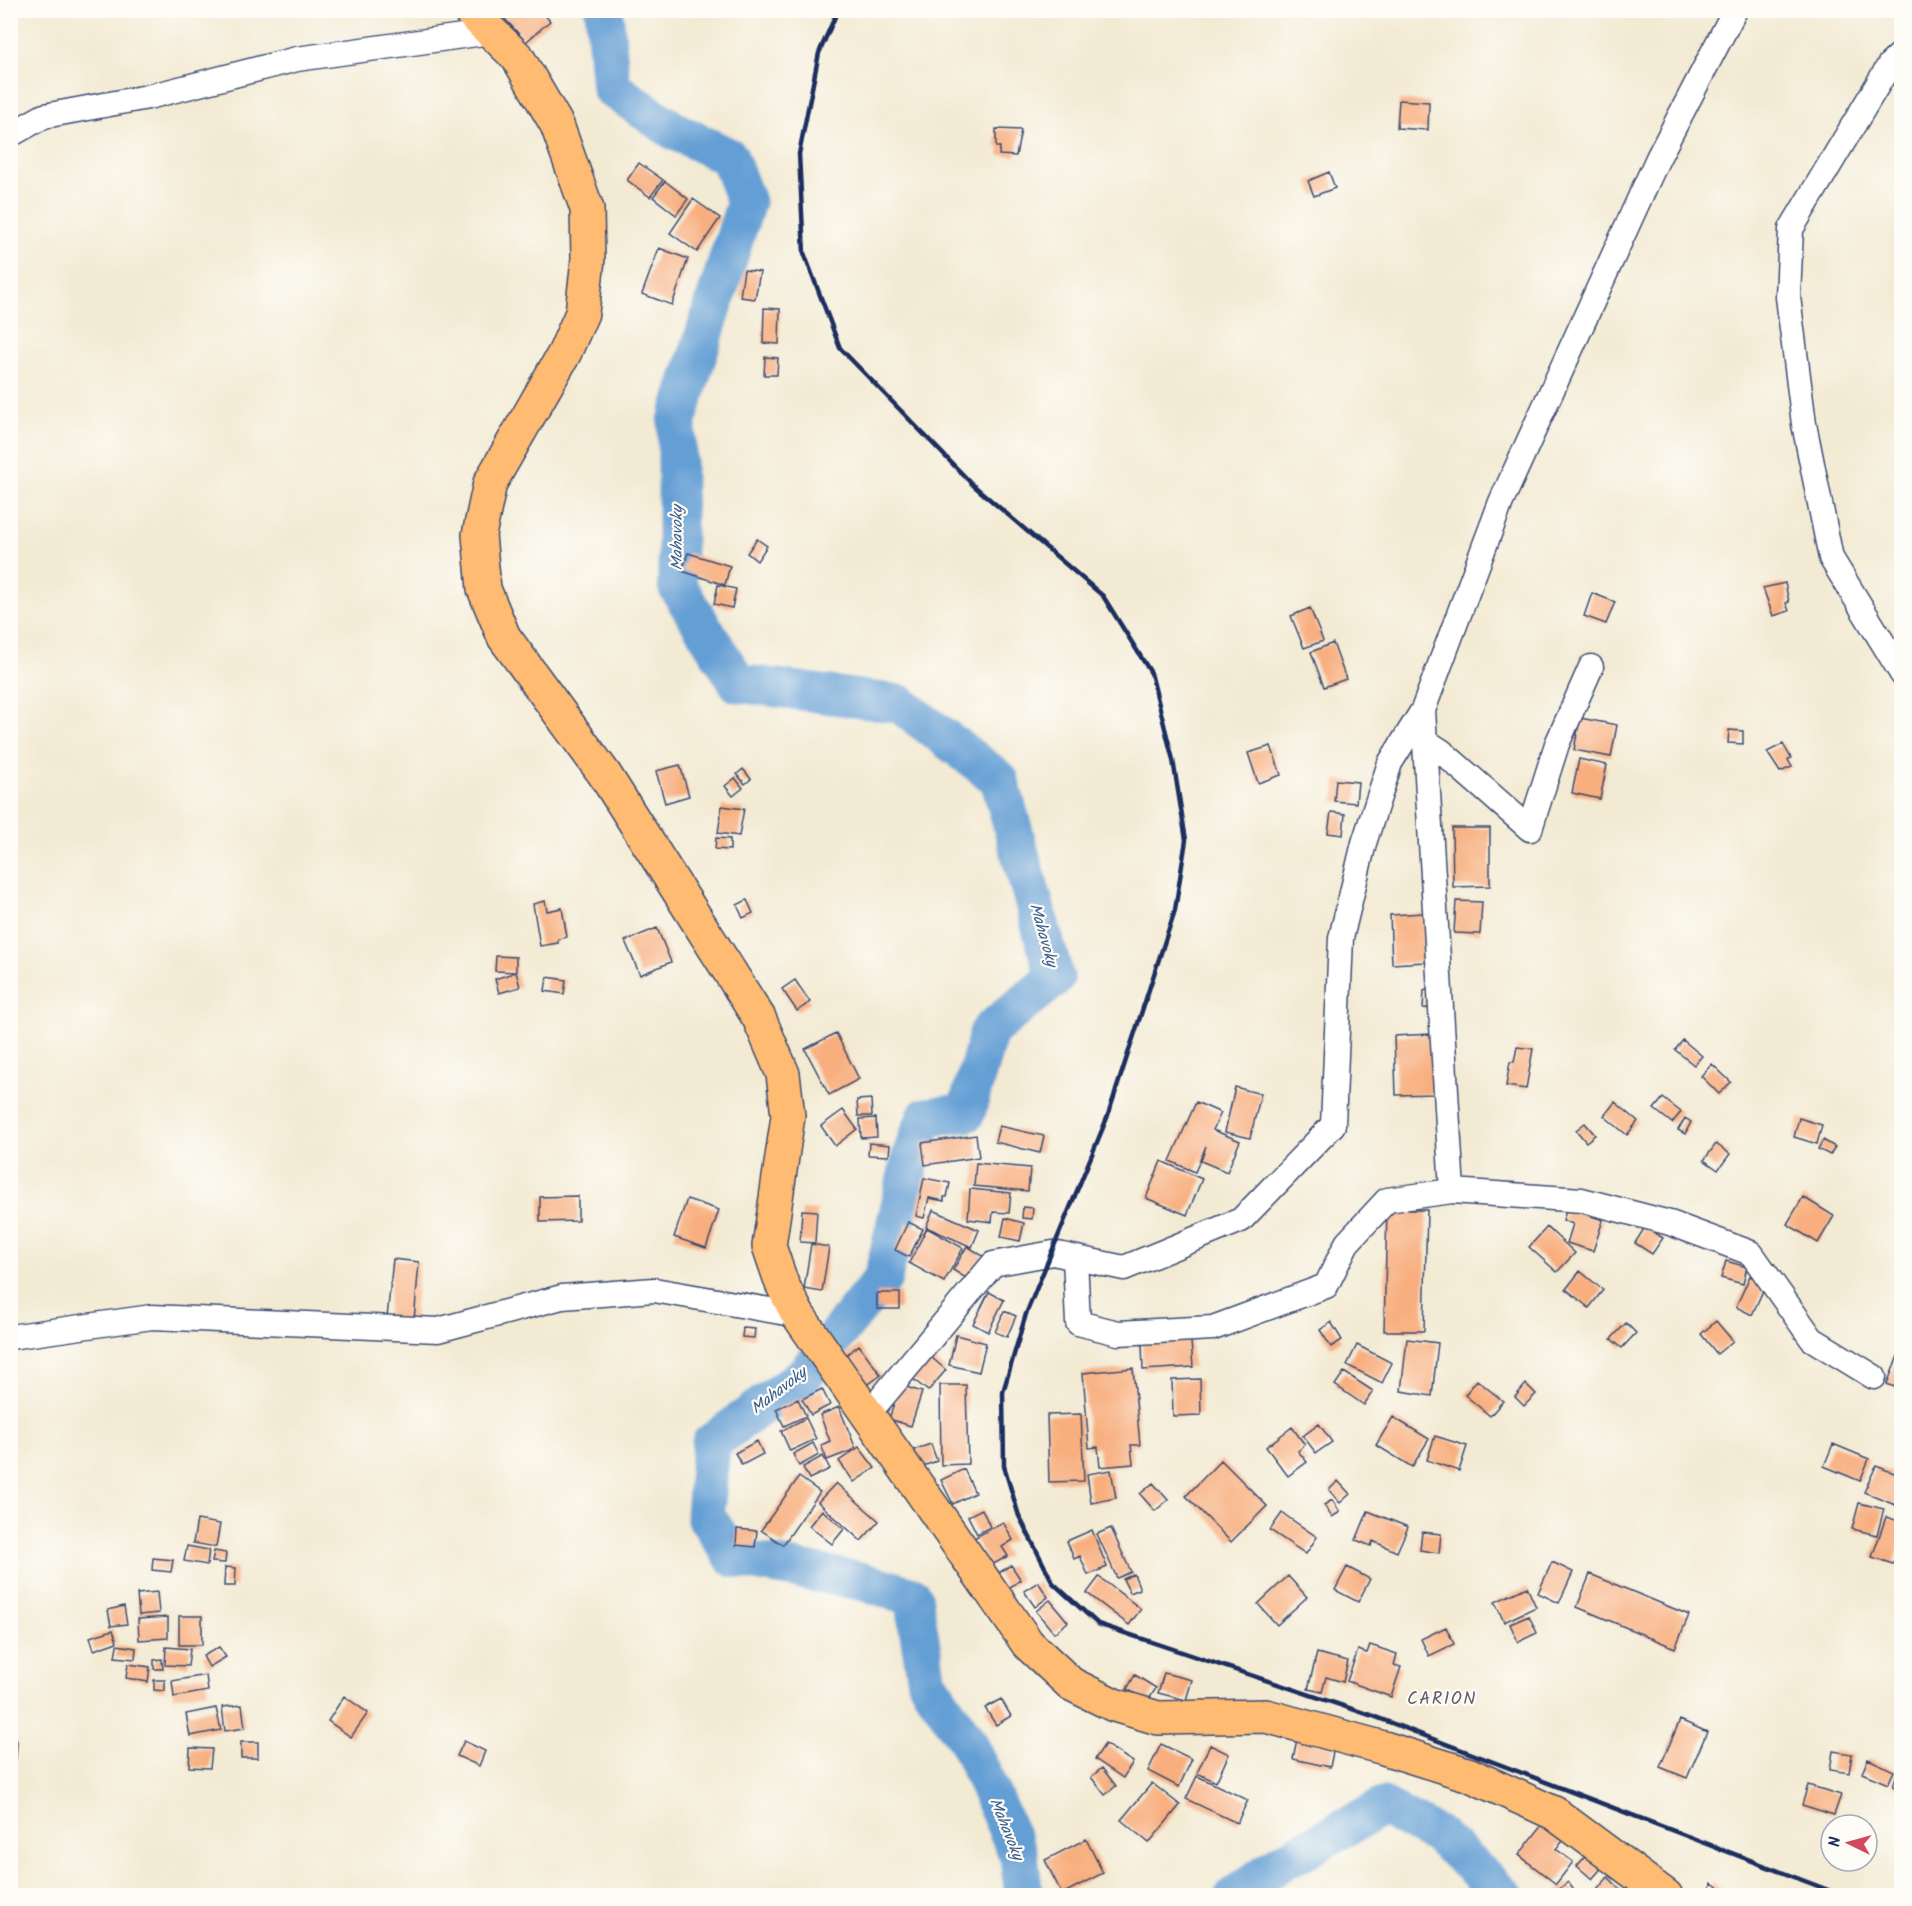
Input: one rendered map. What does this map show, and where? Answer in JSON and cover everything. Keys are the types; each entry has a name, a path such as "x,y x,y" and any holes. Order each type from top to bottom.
{"main road":[{"path":"480,21 518,58 557,125 586,209 588,259 582,313 564,354 490,483 479,535 484,589 504,637 605,775 759,1018 783,1074 788,1116 769,1246 782,1284 798,1315 869,1413 1028,1644 1071,1684 1114,1705 1158,1718 1266,1716 1384,1748 1470,1776 1554,1812 1666,1896"}],"street":[{"path":"869,1413 993,1264 1053,1253 1124,1268 1241,1220 1333,1125 1341,938 1364,843 1390,763 1423,710 1500,502 1658,158 1736,10"},
{"path":"10,135 44,116 148,97 297,59 480,21"},
{"path":"1902,53 1890,64 1791,229 1788,297 1804,424 1831,558 1902,674"},
{"path":"1424,740 1442,751 1530,830 1557,744 1591,667"},
{"path":"1423,710 1452,1191"},
{"path":"1075,1258 1078,1323 1118,1333 1213,1328 1326,1286 1347,1243 1387,1200 1452,1191 1582,1200 1670,1223 1751,1253 1812,1339 1874,1377"},
{"path":"10,1336 153,1317 438,1330 562,1297 654,1290 798,1315"}],"building":[{"path":"497,10 540,10 550,21 526,42"},
{"path":"1399,100 1429,102 1428,130 1397,128"},
{"path":"996,129 1021,130 1016,156 999,155 1000,147 996,147"},
{"path":"639,163 663,180 650,197 627,180"},
{"path":"1329,172 1335,188 1314,196 1308,181"},
{"path":"665,181 688,199 676,215 653,197"},
{"path":"693,199 720,218 697,252 670,233"},
{"path":"659,248 688,259 672,305 642,294"},
{"path":"744,270 760,272 755,299 740,297"},
{"path":"764,308 780,309 779,344 763,343"},
{"path":"765,357 778,358 777,375 764,375"},
{"path":"757,539 767,546 757,561 747,553"},
{"path":"688,553 730,566 725,585 682,571"},
{"path":"1785,583 1789,602 1786,603 1789,611 1773,616 1763,588"},
{"path":"718,585 736,589 732,608 714,604"},
{"path":"1592,593 1615,602 1606,624 1584,616"},
{"path":"1310,608 1323,641 1304,648 1291,616"},
{"path":"1333,643 1346,679 1324,687 1311,652"},
{"path":"1580,718 1617,725 1611,757 1574,750"},
{"path":"1729,730 1743,731 1743,744 1728,743"},
{"path":"1783,744 1791,758 1788,760 1792,767 1780,772 1767,752"},
{"path":"1271,746 1281,775 1258,783 1248,753"},
{"path":"1579,759 1607,765 1600,799 1572,793"},
{"path":"680,765 689,796 665,803 656,771"},
{"path":"743,769 751,779 745,784 737,774"},
{"path":"735,778 743,788 733,796 725,786"},
{"path":"1336,780 1358,782 1356,803 1334,801"},
{"path":"722,806 744,809 739,836 718,833"},
{"path":"1331,812 1345,814 1343,835 1328,833"},
{"path":"1452,828 1490,828 1490,886 1453,887"},
{"path":"716,838 730,839 730,850 715,849"},
{"path":"747,900 753,913 743,918 737,905"},
{"path":"545,901 547,911 562,908 567,937 558,939 558,943 540,946 533,904"},
{"path":"1456,901 1482,902 1480,934 1454,933"},
{"path":"1424,913 1426,962 1392,964 1390,915"},
{"path":"657,928 671,962 640,975 625,941"},
{"path":"496,956 516,957 516,972 495,971"},
{"path":"516,972 520,987 499,993 495,979"},
{"path":"547,977 566,980 564,994 545,991"},
{"path":"795,980 810,1002 797,1011 782,989"},
{"path":"1424,990 1438,991 1436,1009 1423,1008"},
{"path":"836,1033 859,1079 829,1095 805,1049"},
{"path":"1431,1034 1434,1094 1396,1095 1394,1036"},
{"path":"1683,1040 1702,1056 1694,1065 1675,1050"},
{"path":"1517,1047 1533,1049 1526,1089 1506,1086 1510,1062 1514,1062"},
{"path":"1712,1064 1731,1082 1719,1094 1701,1076"},
{"path":"1235,1087 1261,1094 1250,1138 1225,1132"},
{"path":"1663,1098 1681,1112 1672,1123 1654,1109"},
{"path":"871,1099 872,1116 858,1116 857,1100"},
{"path":"1196,1102 1221,1113 1213,1130 1240,1141 1227,1172 1201,1161 1206,1146 1195,1172 1170,1161"},
{"path":"1615,1102 1638,1121 1627,1135 1604,1116"},
{"path":"843,1110 857,1129 835,1146 821,1126"},
{"path":"876,1118 877,1137 861,1138 860,1119"},
{"path":"1685,1118 1691,1122 1685,1134 1678,1130"},
{"path":"1799,1118 1822,1125 1817,1144 1794,1137"},
{"path":"1585,1123 1595,1135 1586,1142 1576,1130"},
{"path":"999,1126 1044,1136 1040,1153 995,1142"},
{"path":"976,1135 979,1157 925,1165 922,1143"},
{"path":"1823,1140 1835,1147 1830,1155 1818,1149"},
{"path":"869,1143 890,1145 889,1156 868,1155"},
{"path":"1716,1144 1730,1154 1718,1170 1704,1160"},
{"path":"1161,1161 1202,1179 1187,1215 1146,1198"},
{"path":"976,1163 1030,1168 1028,1191 974,1186"},
{"path":"924,1178 950,1183 944,1201 929,1198 924,1218 916,1216"},
{"path":"970,1189 1011,1193 1009,1213 993,1212 992,1222 968,1219"},
{"path":"578,1196 578,1221 540,1222 540,1197"},
{"path":"1803,1197 1834,1216 1818,1243 1787,1224"},
{"path":"687,1199 719,1210 706,1248 674,1237"},
{"path":"1023,1207 1033,1208 1032,1219 1022,1218"},
{"path":"1567,1208 1603,1220 1593,1251 1567,1243 1573,1224 1563,1220"},
{"path":"802,1210 817,1211 815,1243 800,1242"},
{"path":"933,1210 979,1230 972,1247 926,1227"},
{"path":"1387,1210 1427,1210 1424,1331 1384,1331"},
{"path":"1005,1218 1024,1223 1020,1241 1001,1237"},
{"path":"908,1222 923,1229 909,1257 895,1250"},
{"path":"1547,1227 1575,1253 1557,1272 1529,1247"},
{"path":"1645,1227 1663,1238 1652,1254 1635,1243"},
{"path":"927,1228 963,1248 944,1282 909,1263"},
{"path":"811,1244 829,1247 822,1292 804,1289"},
{"path":"967,1246 983,1256 969,1280 953,1270"},
{"path":"393,1259 419,1262 414,1321 387,1318"},
{"path":"1726,1261 1747,1267 1743,1284 1721,1278"},
{"path":"1580,1271 1603,1290 1589,1308 1566,1289"},
{"path":"1750,1276 1766,1284 1752,1315 1736,1307"},
{"path":"989,1292 1004,1300 988,1332 973,1324"},
{"path":"877,1293 900,1293 900,1309 877,1309"},
{"path":"1004,1311 1016,1316 1007,1337 995,1332"},
{"path":"1716,1321 1733,1341 1717,1354 1701,1334"},
{"path":"1331,1322 1342,1340 1331,1347 1320,1330"},
{"path":"1626,1323 1636,1333 1622,1348 1611,1339"},
{"path":"743,1328 755,1329 754,1338 742,1337"},
{"path":"956,1335 986,1343 979,1372 949,1365"},
{"path":"1407,1339 1438,1343 1432,1396 1401,1391"},
{"path":"1191,1341 1193,1367 1143,1370 1142,1344"},
{"path":"859,1345 881,1375 863,1388 841,1359"},
{"path":"1357,1345 1392,1363 1382,1383 1347,1365"},
{"path":"1898,1356 1902,1357 1902,1390 1887,1384"},
{"path":"931,1357 946,1370 928,1391 913,1379"},
{"path":"1133,1368 1140,1445 1131,1445 1133,1464 1100,1467 1098,1447 1089,1448 1083,1373"},
{"path":"1344,1372 1373,1391 1364,1405 1335,1385"},
{"path":"1200,1379 1201,1415 1173,1416 1172,1380"},
{"path":"1477,1380 1503,1401 1490,1416 1465,1395"},
{"path":"1526,1384 1536,1394 1524,1406 1515,1397"},
{"path":"900,1385 922,1392 911,1426 889,1419"},
{"path":"940,1385 966,1385 968,1464 941,1465"},
{"path":"822,1389 830,1405 811,1415 802,1399"},
{"path":"798,1399 806,1416 784,1426 776,1409"},
{"path":"839,1407 856,1449 827,1460 821,1445 830,1441 820,1415"},
{"path":"1081,1414 1084,1481 1049,1482 1047,1415"},
{"path":"1393,1417 1429,1439 1412,1467 1376,1445"},
{"path":"806,1418 816,1439 790,1451 781,1431"},
{"path":"1319,1424 1332,1442 1316,1453 1303,1436"},
{"path":"1292,1427 1305,1445 1298,1451 1307,1462 1288,1476 1266,1447"},
{"path":"1435,1436 1467,1446 1459,1471 1427,1460"},
{"path":"757,1441 763,1454 742,1465 735,1453"},
{"path":"813,1443 819,1455 799,1466 793,1454"},
{"path":"931,1444 937,1461 920,1467 913,1450"},
{"path":"1833,1444 1869,1459 1860,1481 1824,1466"},
{"path":"859,1447 875,1468 854,1482 839,1461"},
{"path":"823,1456 830,1469 809,1479 803,1467"},
{"path":"1221,1460 1267,1506 1231,1542 1186,1496"},
{"path":"1876,1466 1902,1476 1902,1491 1895,1505 1864,1492"},
{"path":"964,1469 975,1493 953,1504 941,1480"},
{"path":"1111,1470 1116,1498 1091,1503 1087,1474"},
{"path":"799,1477 820,1492 783,1545 761,1530"},
{"path":"1338,1481 1350,1494 1340,1503 1329,1490"},
{"path":"836,1483 879,1521 861,1541 818,1502"},
{"path":"1153,1483 1168,1500 1155,1511 1140,1494"},
{"path":"1332,1500 1340,1512 1332,1517 1324,1505"},
{"path":"1859,1503 1884,1509 1877,1535 1852,1529"},
{"path":"982,1509 990,1527 977,1534 968,1516"},
{"path":"822,1510 844,1529 832,1544 809,1526"},
{"path":"1368,1511 1408,1527 1397,1552 1373,1541 1371,1546 1356,1540"},
{"path":"1282,1513 1317,1537 1306,1554 1270,1530"},
{"path":"1886,1517 1902,1522 1902,1538 1893,1564 1872,1557"},
{"path":"197,1520 220,1524 216,1547 193,1543"},
{"path":"1003,1522 1013,1540 1002,1547 1008,1556 990,1566 974,1538"},
{"path":"1111,1528 1131,1572 1117,1578 1097,1534"},
{"path":"737,1529 757,1531 755,1547 736,1545"},
{"path":"1092,1530 1107,1567 1088,1575 1080,1556 1074,1559 1067,1541"},
{"path":"1422,1532 1441,1534 1439,1553 1420,1550"},
{"path":"187,1546 209,1550 207,1565 184,1561"},
{"path":"214,1551 226,1553 225,1563 212,1562"},
{"path":"153,1558 173,1560 171,1572 152,1570"},
{"path":"1552,1562 1573,1572 1559,1603 1538,1593"},
{"path":"1011,1565 1021,1580 1007,1589 997,1574"},
{"path":"225,1567 236,1568 235,1586 224,1586"},
{"path":"1347,1567 1370,1579 1358,1602 1335,1590"},
{"path":"1134,1574 1140,1589 1130,1593 1123,1579"},
{"path":"1590,1574 1689,1615 1675,1648 1577,1607"},
{"path":"1288,1576 1307,1597 1277,1625 1258,1604"},
{"path":"1099,1577 1141,1609 1129,1625 1087,1593"},
{"path":"1038,1582 1048,1597 1035,1607 1024,1591"},
{"path":"1527,1587 1536,1607 1504,1622 1495,1602"},
{"path":"157,1592 159,1613 139,1615 137,1594"},
{"path":"1050,1600 1068,1622 1054,1633 1036,1611"},
{"path":"124,1606 127,1624 111,1626 108,1610"},
{"path":"179,1616 202,1616 202,1645 179,1645"},
{"path":"1529,1616 1537,1633 1518,1642 1510,1624"},
{"path":"168,1617 168,1638 139,1640 138,1619"},
{"path":"1446,1627 1454,1644 1429,1656 1421,1639"},
{"path":"113,1630 117,1642 94,1650 90,1637"},
{"path":"117,1645 136,1648 135,1659 115,1657"},
{"path":"1370,1645 1397,1654 1394,1665 1401,1667 1391,1697 1347,1681 1358,1650 1367,1653"},
{"path":"166,1647 190,1649 188,1666 165,1665"},
{"path":"219,1647 226,1657 209,1667 203,1656"},
{"path":"1317,1653 1348,1661 1343,1682 1326,1677 1322,1692 1308,1689"},
{"path":"162,1659 163,1669 154,1669 154,1660"},
{"path":"128,1664 150,1667 148,1682 126,1678"},
{"path":"1164,1673 1192,1680 1186,1700 1158,1693"},
{"path":"206,1675 208,1691 174,1697 172,1681"},
{"path":"1135,1675 1156,1688 1148,1701 1127,1689"},
{"path":"154,1680 165,1680 165,1691 154,1690"},
{"path":"344,1696 368,1713 351,1737 328,1721"},
{"path":"1001,1699 1011,1716 996,1725 985,1708"},
{"path":"242,1705 245,1728 225,1731 222,1707"},
{"path":"216,1708 221,1730 190,1736 186,1714"},
{"path":"1680,1720 1707,1732 1687,1778 1660,1767"},
{"path":"10,1726 15,1726 15,1738 10,1738"},
{"path":"1297,1739 1334,1747 1330,1767 1293,1759"},
{"path":"10,1740 17,1741 16,1759 10,1759"},
{"path":"464,1741 485,1751 479,1766 457,1756"},
{"path":"241,1742 258,1742 258,1758 241,1758"},
{"path":"1105,1744 1133,1762 1123,1778 1095,1759"},
{"path":"1161,1744 1192,1759 1179,1787 1148,1771"},
{"path":"1210,1745 1229,1754 1216,1782 1197,1773"},
{"path":"190,1748 212,1749 210,1768 189,1767"},
{"path":"1833,1751 1852,1754 1849,1773 1830,1770"},
{"path":"1868,1759 1894,1771 1888,1784 1862,1773"},
{"path":"1899,1767 1902,1768 1902,1789 1893,1786"},
{"path":"1102,1768 1116,1786 1105,1795 1091,1777"},
{"path":"1197,1776 1248,1800 1237,1823 1186,1799"},
{"path":"1152,1783 1180,1805 1149,1843 1121,1820"},
{"path":"1808,1785 1841,1795 1835,1813 1802,1805"},
{"path":"1542,1825 1563,1841 1556,1849 1573,1862 1556,1884 1519,1855"},
{"path":"1086,1839 1103,1873 1062,1894 1045,1860"},
{"path":"1590,1851 1605,1864 1592,1879 1577,1866"},
{"path":"1608,1877 1627,1896 1592,1896"},
{"path":"1568,1882 1578,1896 1563,1896 1558,1890"},
{"path":"1712,1883 1730,1896 1704,1896"}],"waterway":[{"name":"Mahavoky","path":"604,10 611,88 673,130 729,157 746,202 677,421 677,586 738,683 900,704 999,779 1055,978 989,1031 966,1113 926,1117 912,1153 883,1278 805,1374 711,1443 705,1515 734,1558 860,1581 913,1596 927,1682 969,1744 1019,1856 1024,1896"},
{"name":"Mahavoky","path":"1234,1896 1280,1863 1383,1807 1439,1836 1505,1896"}],"railway":[{"path":"838,10 819,53 799,154 804,253 840,348 973,485 1103,596 1151,673 1173,760 1186,840 1175,910 1107,1118 1026,1314 1003,1392 1004,1466 1019,1516 1053,1583 1098,1624 1373,1716 1844,1896"}],"district":[{"name":"CARION","path":"1442,1699"}]}
